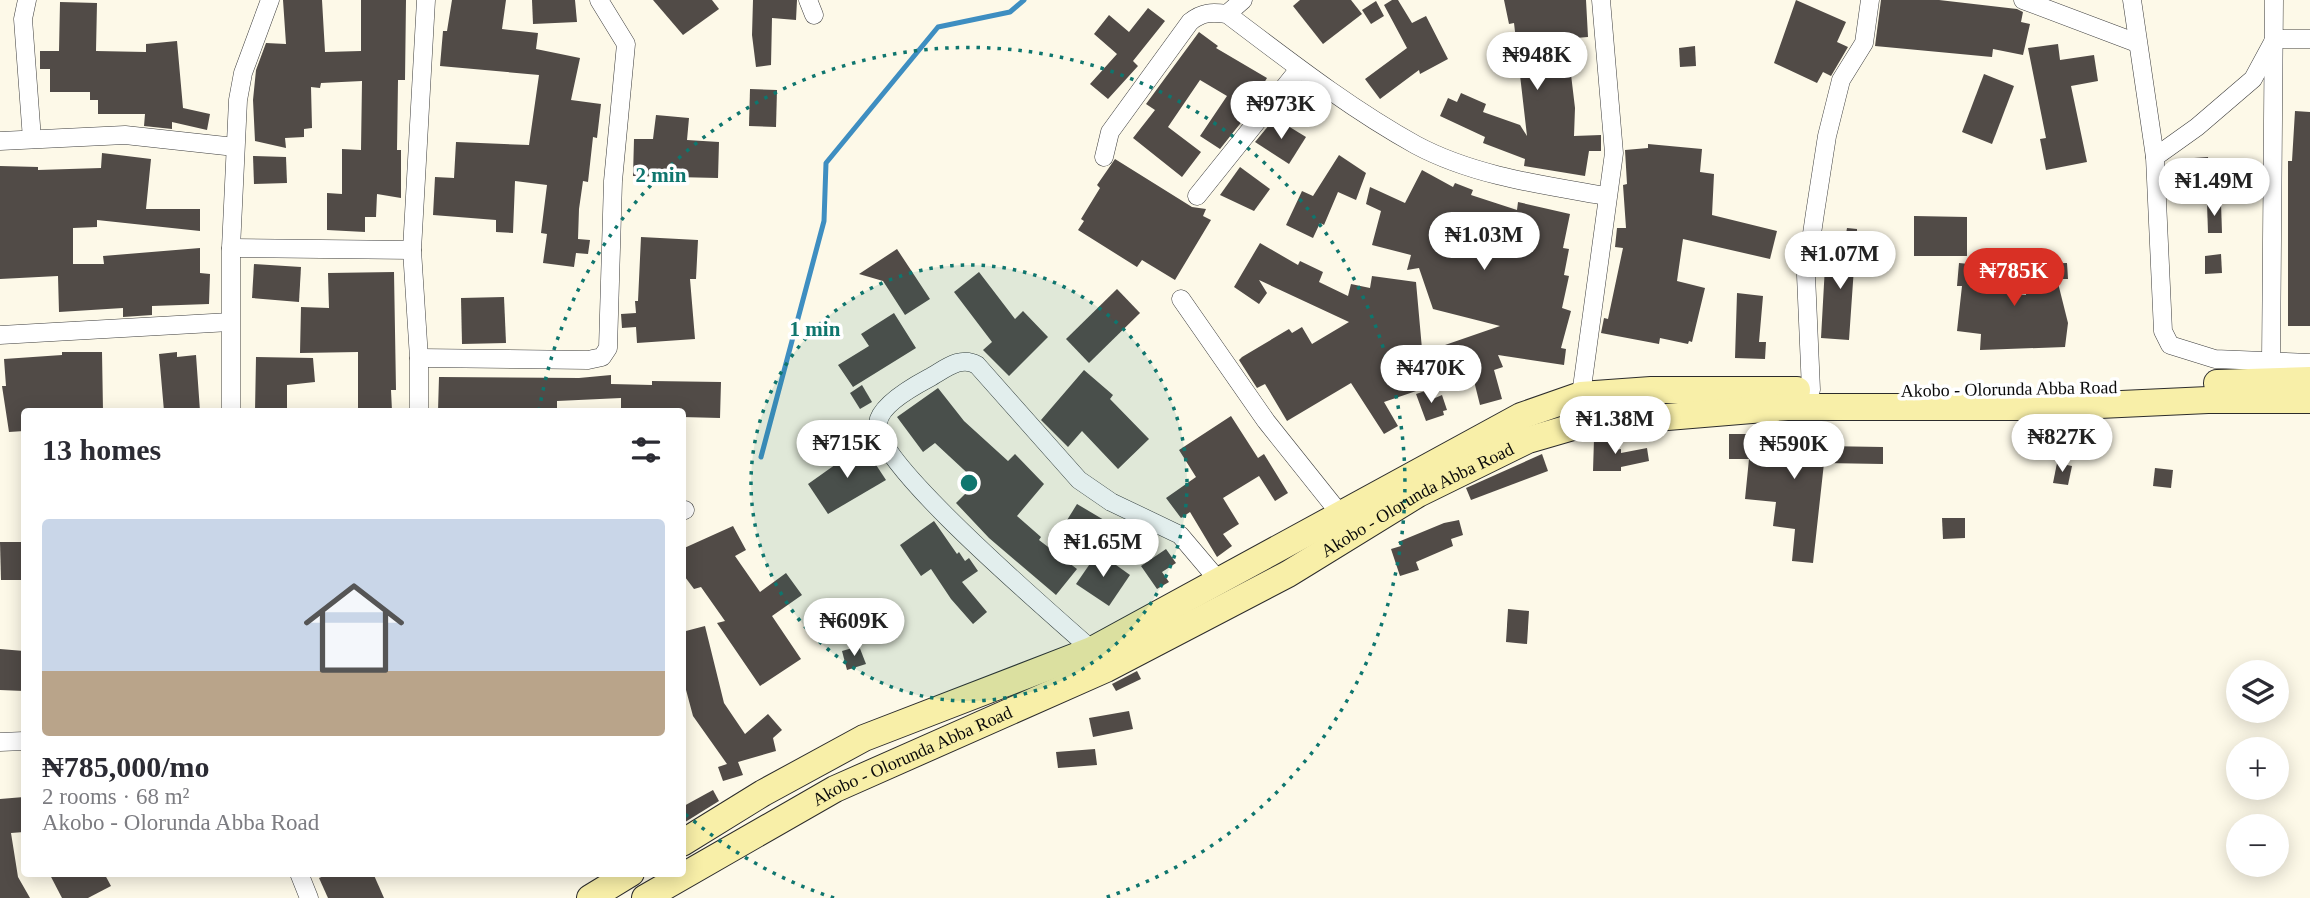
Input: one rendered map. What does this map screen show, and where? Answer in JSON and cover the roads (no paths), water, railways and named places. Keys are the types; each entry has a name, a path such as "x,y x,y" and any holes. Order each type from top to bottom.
{"main road":[{"name":"Akobo - Olorunda Abba Road","path":"686,875 874,769 970,730 1106,669 1288,574 1418,494 1528,440 1583,424 1715,401 1811,390 2055,390 2310,380"},
{"name":"Akobo - Olorunda Abba Road","path":"686,841 763,793 864,738 1092,650 1521,415 1581,395 1787,407 2056,407 2208,400 2310,400"},
{"path":"724,818 738,846"},
{"path":"590,898 624,877"},
{"name":"Akobo - Olorunda Abba Road","path":"645,898 683,877"}],"street":[{"path":"27,0 23,19 32,139"},
{"path":"231,408 229,322 238,100 243,73 270,0"},
{"path":"419,408 419,358 412,250 426,0"},
{"path":"419,358 588,360 603,357 608,348 613,181 626,44 599,0"},
{"path":"1104,157 1110,132 1190,22 1199,15 1227,14 1243,0"},
{"path":"1581,395 1598,288 1606,196 1614,153 1601,0"},
{"path":"1811,390 1806,275 1817,200 1841,80 1864,43 1870,0"},
{"path":"2023,0 2137,43"},
{"path":"2132,0 2155,157 2163,331 2175,349 2215,359 2310,363"},
{"path":"2271,362 2274,0"},
{"path":"1227,14 1299,69 1417,145 1482,171 1606,196"},
{"path":"2155,157 2197,127 2253,79 2275,38"},
{"path":"2275,38 2310,39"},
{"path":"1197,196 1299,69"},
{"path":"0,141 125,135 235,147"},
{"path":"231,247 412,250"},
{"path":"1181,299 1266,421 1341,515"},
{"path":"0,335 229,322"},
{"path":"1092,650 925,495 883,446 877,425 880,414 923,381 959,362 969,360 977,365 1079,480 1111,502 1180,535 1219,581"},
{"path":"0,742 21,741"},
{"path":"301,877 309,898"}],"waterway":[{"path":"761,457 824,221 826,163 938,27 1010,12 1024,0"}]}
